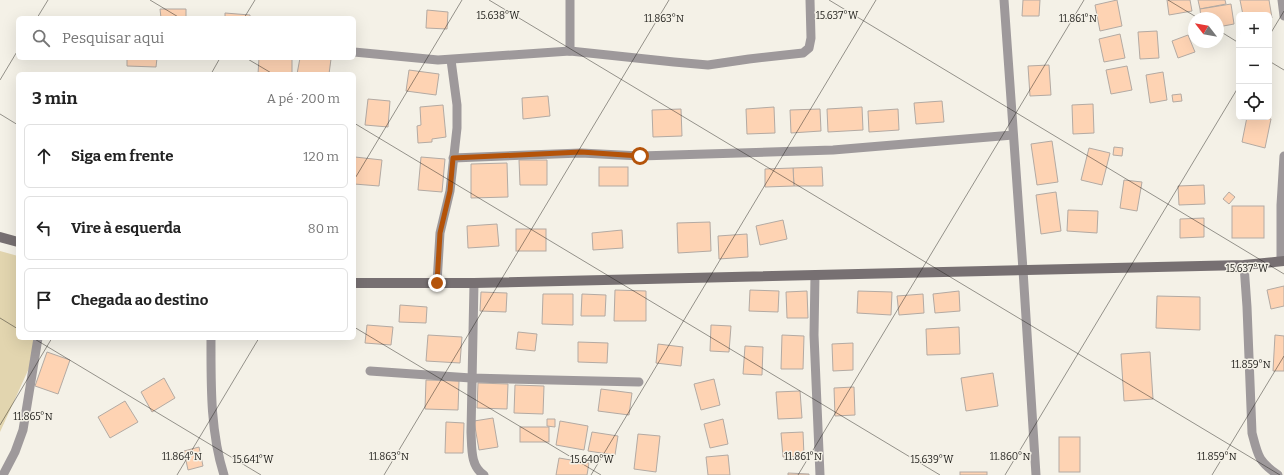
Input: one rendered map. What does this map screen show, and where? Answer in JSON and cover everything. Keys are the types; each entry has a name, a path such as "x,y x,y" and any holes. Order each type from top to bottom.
{"street":[{"path":"570,0 570,51"},
{"path":"356,52 451,60 570,51 708,65 748,58 803,53 809,48 811,38 810,0"},
{"path":"1004,0 1036,475"},
{"path":"1282,0 1284,16"},
{"path":"437,283 440,233 450,191 457,128 457,105 451,60"},
{"path":"453,158 581,152 640,156 833,150 1013,135"},
{"path":"356,283 474,283 1244,265 1283,261 1281,205 1284,156"},
{"path":"0,237 16,241"},
{"path":"1244,265 1252,433 1257,453 1265,466 1278,475"},
{"path":"815,275 814,335 820,475"},
{"path":"474,283 471,432 472,451 476,467 484,475"},
{"path":"3,475 15,452 23,430 38,340"},
{"path":"211,340 211,391 214,430 218,458 224,475"},
{"path":"370,371 471,378 639,382"}],"shaded area":[{"path":"0,251 16,255 16,340 34,340 30,366 0,432"}],"building":[{"path":"1023,0 1040,0 1039,16 1022,16"},
{"path":"1117,0 1122,26 1100,31 1095,5"},
{"path":"1167,0 1190,0 1192,11 1169,15"},
{"path":"1198,0 1225,0 1226,4 1200,9"},
{"path":"1240,0 1269,0 1271,12 1242,12"},
{"path":"1231,4 1234,24 1224,26 1224,12 1200,12 1200,9"},
{"path":"160,9 186,9 186,16 161,16"},
{"path":"427,10 448,12 447,29 426,28"},
{"path":"225,13 250,15 250,16 225,16"},
{"path":"1157,31 1159,58 1140,59 1138,32"},
{"path":"1120,34 1125,58 1104,62 1099,39"},
{"path":"1188,35 1188,48 1193,48 1195,52 1178,58 1172,41"},
{"path":"127,60 157,60 156,67 127,66"},
{"path":"259,60 292,60 292,72 258,72"},
{"path":"300,60 331,60 329,72 297,72"},
{"path":"1049,65 1051,95 1030,96 1028,66"},
{"path":"1127,66 1132,90 1111,94 1106,70"},
{"path":"409,70 439,74 436,95 406,91"},
{"path":"1163,72 1167,100 1150,103 1146,75"},
{"path":"1181,94 1182,101 1173,102 1172,95"},
{"path":"548,96 550,116 523,119 522,98"},
{"path":"368,99 390,101 388,127 365,125"},
{"path":"942,101 944,122 916,124 914,103"},
{"path":"1093,104 1094,133 1073,134 1072,105"},
{"path":"443,105 446,137 432,139 432,142 418,143 417,126 421,125 420,107"},
{"path":"774,107 775,133 747,134 746,109"},
{"path":"862,107 863,130 828,132 827,109"},
{"path":"681,109 682,136 653,137 652,110"},
{"path":"820,109 821,131 791,133 790,110"},
{"path":"898,109 899,130 869,132 868,111"},
{"path":"1246,120 1271,120 1265,148 1242,142"},
{"path":"1052,141 1058,182 1037,185 1031,144"},
{"path":"1114,147 1123,148 1122,156 1113,155"},
{"path":"1089,148 1110,153 1102,185 1081,180"},
{"path":"356,157 382,160 379,186 356,184"},
{"path":"421,157 445,159 442,192 418,190"},
{"path":"519,160 547,160 547,185 520,185"},
{"path":"507,163 508,197 471,198 471,164"},
{"path":"599,167 628,167 628,186 599,186"},
{"path":"822,167 823,186 794,186 793,168"},
{"path":"793,168 794,186 765,187 765,169"},
{"path":"1124,180 1142,182 1137,211 1120,208"},
{"path":"1204,185 1205,204 1179,205 1178,186"},
{"path":"1056,192 1061,231 1041,234 1036,195"},
{"path":"1229,192 1235,197 1229,204 1223,199"},
{"path":"1232,206 1264,206 1264,238 1232,238"},
{"path":"1068,210 1098,211 1097,233 1067,231"},
{"path":"1204,218 1204,237 1180,238 1180,219"},
{"path":"783,220 787,239 760,245 756,226"},
{"path":"710,222 711,251 678,253 677,223"},
{"path":"497,224 499,246 468,248 467,226"},
{"path":"516,229 546,229 546,251 516,251"},
{"path":"622,230 623,248 593,250 592,233"},
{"path":"747,234 748,257 719,259 718,236"},
{"path":"1284,286 1284,306 1271,309 1267,290"},
{"path":"615,290 646,291 646,321 614,321"},
{"path":"750,290 779,291 778,312 749,311"},
{"path":"807,291 808,318 787,318 786,292"},
{"path":"858,291 892,292 891,315 857,313"},
{"path":"959,291 960,311 935,313 933,294"},
{"path":"481,292 507,293 506,312 480,311"},
{"path":"543,294 573,294 573,325 542,324"},
{"path":"582,294 606,295 605,316 581,316"},
{"path":"923,294 924,313 899,315 897,296"},
{"path":"1157,296 1200,297 1200,330 1156,328"},
{"path":"400,305 427,307 426,323 399,322"},
{"path":"367,325 393,327 391,345 365,343"},
{"path":"711,325 731,326 729,352 710,351"},
{"path":"959,327 960,354 927,355 926,329"},
{"path":"518,332 537,334 535,351 516,349"},
{"path":"428,335 462,337 460,363 426,361"},
{"path":"782,335 804,336 803,369 781,369"},
{"path":"1275,335 1284,336 1284,371 1273,371"},
{"path":"578,342 608,343 607,363 578,362"},
{"path":"853,343 853,370 833,371 832,344"},
{"path":"658,344 683,347 681,366 656,363"},
{"path":"745,346 763,347 762,375 743,374"},
{"path":"47,352 70,360 58,394 35,386"},
{"path":"1150,352 1153,399 1124,401 1121,354"},
{"path":"993,373 998,406 966,411 961,378"},
{"path":"164,378 175,398 152,412 141,392"},
{"path":"714,379 720,405 701,410 694,384"},
{"path":"426,380 459,381 458,410 425,409"},
{"path":"478,383 508,384 507,409 477,408"},
{"path":"515,385 544,386 543,414 514,413"},
{"path":"854,387 855,415 835,416 834,388"},
{"path":"601,389 632,393 629,415 598,411"},
{"path":"800,391 802,418 778,419 776,392"},
{"path":"125,401 138,422 110,438 98,417"},
{"path":"493,418 498,447 479,450 474,421"},
{"path":"547,419 555,419 555,427 547,426"},
{"path":"723,419 728,444 710,448 704,424"},
{"path":"560,421 588,426 584,450 556,445"},
{"path":"446,422 464,423 463,453 445,453"},
{"path":"520,427 549,427 549,442 520,442"},
{"path":"592,432 618,436 615,455 588,451"},
{"path":"803,432 804,456 783,457 781,433"},
{"path":"638,434 660,436 656,472 634,469"},
{"path":"1059,437 1080,437 1080,472 1059,472"},
{"path":"199,447 203,466 188,470 184,451"},
{"path":"728,455 730,475 708,475 706,457"},
{"path":"559,458 589,463 587,475 556,475"},
{"path":"960,472 987,472 987,475 960,475"},
{"path":"788,473 809,474 809,475 788,475"}],"route":[{"path":"437,283 440,233 450,191 453,158 581,152 640,156"}]}
